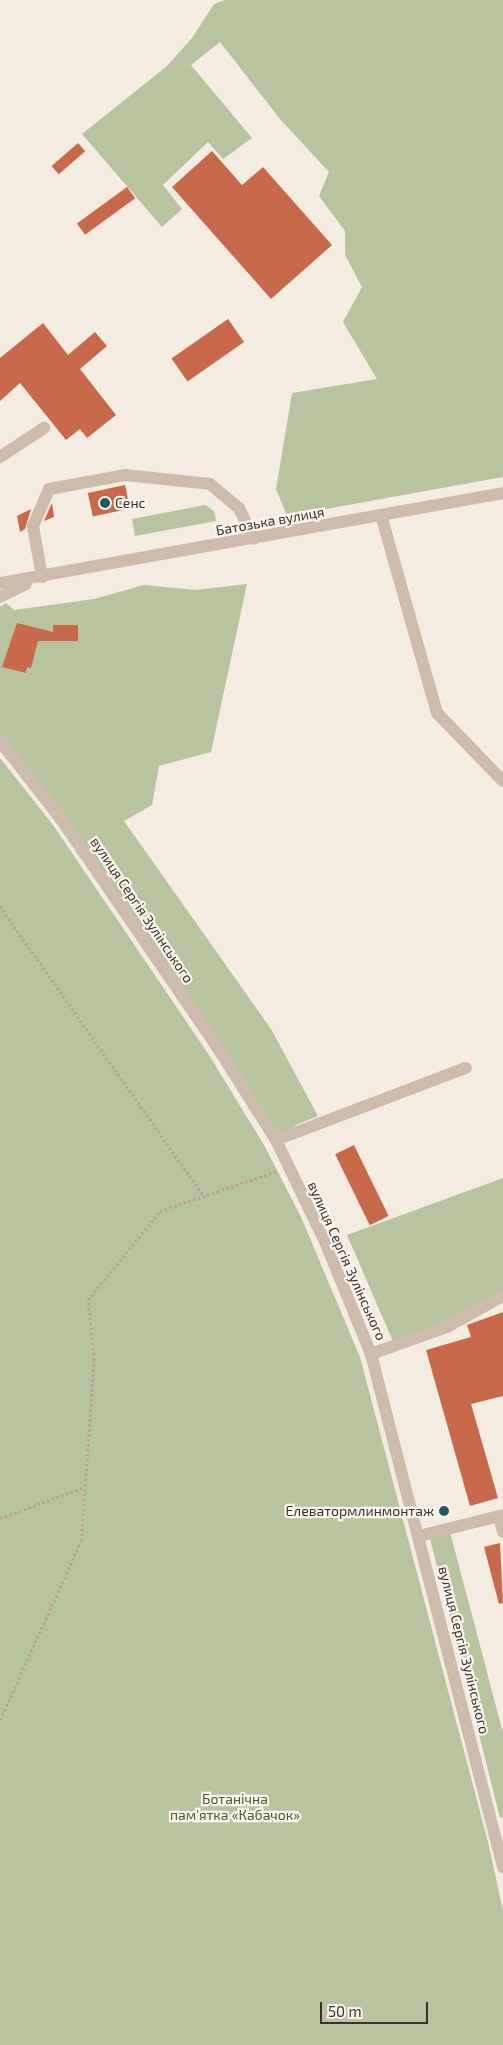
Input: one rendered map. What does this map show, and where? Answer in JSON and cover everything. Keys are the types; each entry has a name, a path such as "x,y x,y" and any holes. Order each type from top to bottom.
{"street":[{"path":"0,457 44,428"},
{"path":"42,578 33,526 49,489 125,475 210,484 239,508 254,539"},
{"name":"Батозька вулиця","path":"0,583 42,578 503,493"},
{"path":"381,515 437,713 503,781"},
{"name":"Батозька вулиця","path":"0,597 42,578"},
{"name":"вулиця Сергія Зулінського","path":"0,741 62,819 219,1050 276,1140 326,1244 371,1354 500,1839 503,1867"},
{"path":"276,1140 466,1068"},
{"path":"371,1354 447,1327 503,1296"},
{"path":"419,1536 501,1515 503,1532"}],"path":[{"path":"0,906 204,1196"},
{"path":"0,1720 81,1541 94,1360 88,1300 160,1211 289,1166"},
{"path":"0,1518 85,1488"}],"green space":[{"path":"225,0 503,0 503,477 287,516 276,489 292,393 377,379 343,322 362,287 345,255 345,231 319,196 329,172 280,119 220,42 191,65 252,138 223,159 208,142 163,185 182,209 162,227 82,134 167,66 192,38 214,4"},
{"path":"205,505 214,511 216,521 135,536 132,519"},
{"path":"247,584 211,752 159,766 152,805 124,821 271,1029 318,1116 296,1125 276,1140 0,741 0,607 6,603 14,610 94,599 144,585 196,590"},
{"name":"Ботанічна пам'ятка «Кабачок»","path":"0,758 53,825 209,1055 264,1145 301,1217 360,1357 488,1842 503,1911 503,2045 0,2045"},
{"path":"503,1178 503,1296 395,1346 347,1235"},
{"path":"449,1528 503,1733 503,1817 500,1818 429,1534"}],"building":[{"path":"78,143 85,151 59,174 52,166"},
{"path":"212,151 242,185 263,167 332,245 271,299 172,187"},
{"path":"127,187 135,198 85,235 77,223"},
{"path":"228,319 244,342 188,382 171,359"},
{"path":"43,323 68,355 95,332 107,346 80,369 116,415 87,438 80,429 66,440 20,383 0,401 0,358"},
{"path":"125,485 130,508 93,516 88,493"},
{"path":"52,503 54,517 44,521"},
{"path":"31,509 25,529 20,532 17,516"},
{"path":"17,623 53,632 53,625 78,625 78,641 38,641 31,668 27,667 26,673 2,667"},
{"path":"354,1145 389,1216 370,1225 335,1154"},
{"path":"503,1312 503,1396 471,1404 498,1498 470,1506 426,1350 471,1337 467,1325"},
{"path":"500,1543 503,1603 499,1604 484,1547"}],"place":[{"name":"Сенс","path":"105,503"},
{"name":"Елеватормлинмонтаж","path":"444,1511"}]}
